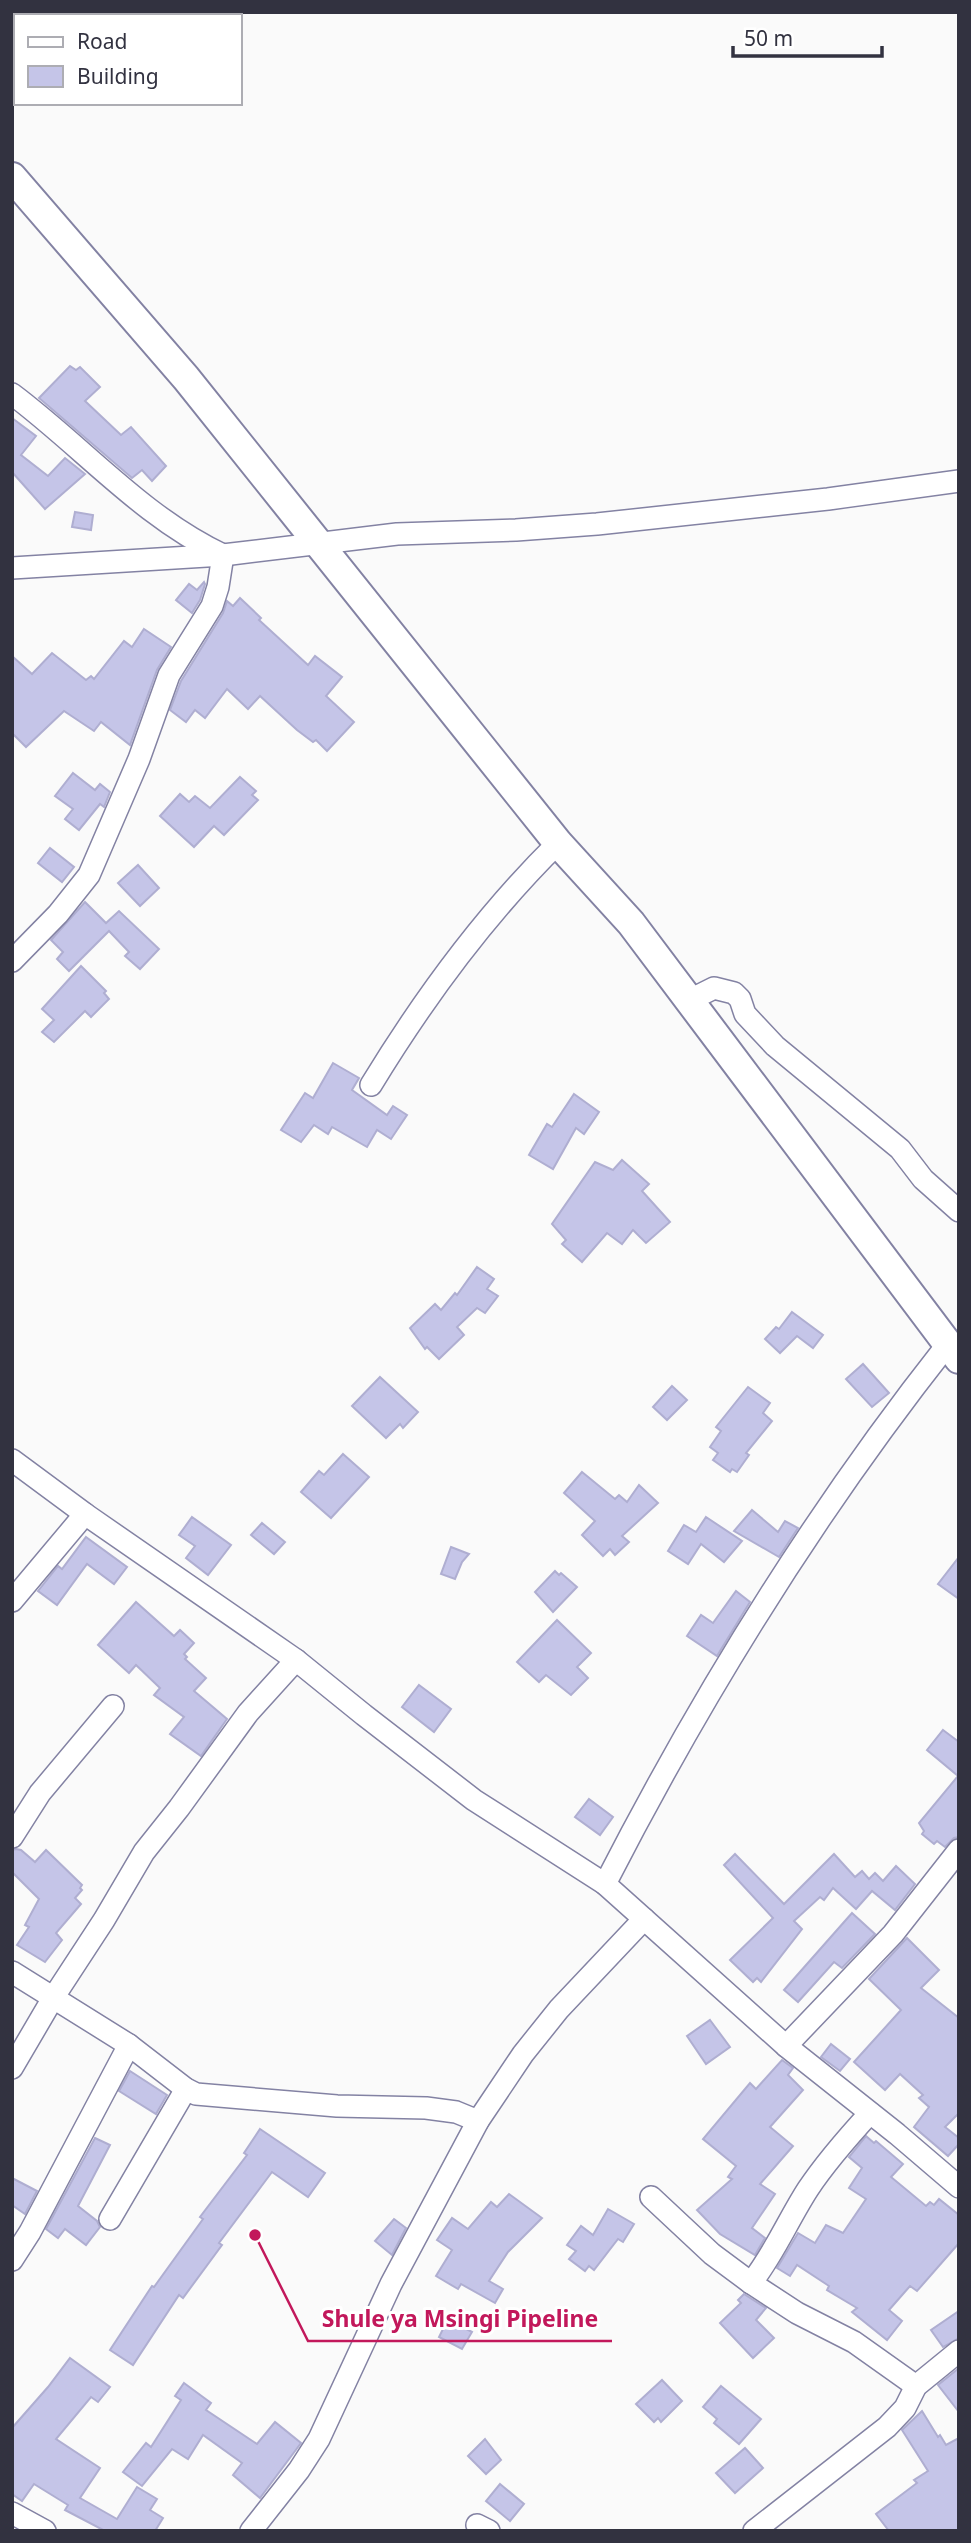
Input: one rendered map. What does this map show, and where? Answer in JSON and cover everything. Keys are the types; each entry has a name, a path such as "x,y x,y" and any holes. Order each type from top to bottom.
{"main road":[{"path":"12,177 186,378 558,843 631,923 953,1352"}],"street":[{"path":"12,394 92,459 147,509 184,535 223,555"},
{"path":"12,568 223,555 397,534 587,525 828,499 959,481"},
{"path":"12,961 58,914 89,875 139,759 169,675 212,606 223,555"},
{"path":"371,1085 412,1020 467,947 518,885 558,843"},
{"path":"690,1000 709,989 734,993 740,999 745,1014 775,1046 900,1149 923,1179 959,1210"},
{"path":"605,1884 653,1790 780,1578 855,1467 953,1352"},
{"path":"12,1460 85,1514 296,1660 474,1800 605,1884 786,2046 959,2188"},
{"path":"12,1601 85,1514"},
{"path":"12,2068 53,1997 145,1852 248,1713 296,1660"},
{"path":"12,1837 40,1793 113,1706"},
{"path":"786,2046 893,1934 959,1850"},
{"path":"251,2531 299,2470 318,2439 391,2284 478,2121 537,2036 644,1919"},
{"path":"12,1972 129,2045 186,2089 204,2096 352,2107 435,2109 456,2112 478,2121"},
{"path":"12,2260 30,2232 129,2045"},
{"path":"110,2219 186,2089"},
{"path":"751,2283 773,2253 807,2190 870,2113"},
{"path":"651,2197 712,2254 751,2283 797,2314 854,2342 916,2386"},
{"path":"754,2531 887,2427 905,2408 916,2386 959,2351"},
{"path":"12,2513 45,2531"}],"building":[{"path":"70,366 76,370 80,367 100,387 85,401 121,435 131,427 166,466 152,481 142,470 132,478 39,398"},
{"path":"12,418 36,436 21,455 48,476 65,458 85,474 45,509 12,472"},
{"path":"75,512 93,515 91,530 72,527"},
{"path":"204,582 200,600 192,613 176,600 189,584 197,590"},
{"path":"240,598 261,618 259,620 308,665 315,656 342,677 326,696 354,722 327,751 316,740 313,742 297,730 260,696 248,709 227,689 205,718 195,710 186,722 170,710 181,681 223,613 227,601 233,606"},
{"path":"144,629 171,647 157,670 130,745 101,722 94,731 64,711 26,747 12,733 12,656 32,674 52,653 86,680 91,676 94,679 124,641 132,647"},
{"path":"73,773 95,790 100,784 110,792 104,807 100,804 79,830 65,819 73,809 55,796"},
{"path":"240,777 256,791 252,795 258,800 224,835 214,826 194,847 160,816 180,794 189,802 195,796 210,808"},
{"path":"50,848 74,867 62,882 38,863"},
{"path":"138,865 159,888 140,906 118,883"},
{"path":"85,902 106,923 119,911 159,949 140,969 125,956 129,952 109,931 69,971 57,959 63,952 51,940"},
{"path":"81,966 106,991 104,993 109,999 91,1017 85,1011 54,1042 42,1032 54,1020 42,1009"},
{"path":"333,1063 359,1078 352,1090 387,1115 393,1106 407,1115 391,1139 377,1130 367,1147 332,1127 328,1134 314,1125 301,1142 281,1130 305,1093 313,1098"},
{"path":"574,1094 599,1112 584,1134 576,1128 553,1169 529,1155 547,1124 552,1127"},
{"path":"622,1160 649,1184 642,1191 670,1222 646,1243 633,1230 622,1244 607,1233 582,1262 562,1244 566,1240 552,1224 595,1162 613,1170"},
{"path":"477,1267 494,1279 487,1289 498,1296 485,1313 477,1308 457,1327 464,1335 439,1359 427,1347 425,1349 410,1328 435,1304 441,1310 455,1293 457,1295"},
{"path":"792,1312 823,1335 813,1348 797,1336 780,1353 765,1339 776,1327 779,1329"},
{"path":"863,1364 889,1393 872,1407 846,1379"},
{"path":"380,1377 418,1412 403,1428 400,1424 386,1438 352,1406"},
{"path":"672,1386 687,1400 667,1420 653,1407"},
{"path":"748,1387 770,1403 763,1413 772,1421 746,1453 749,1455 737,1472 732,1469 730,1472 713,1460 718,1453 710,1447 721,1431 716,1427"},
{"path":"343,1454 369,1477 331,1518 301,1492 319,1471 324,1475"},
{"path":"582,1472 615,1499 619,1495 627,1502 639,1485 658,1503 622,1536 629,1542 615,1555 610,1549 603,1556 582,1535 595,1521 564,1493"},
{"path":"752,1510 778,1532 785,1521 798,1528 779,1557 734,1531"},
{"path":"192,1517 231,1545 208,1575 186,1558 195,1546 179,1535"},
{"path":"706,1517 742,1541 724,1562 701,1544 688,1564 668,1551 684,1525 696,1532"},
{"path":"262,1523 285,1542 274,1554 251,1535"},
{"path":"86,1537 127,1567 114,1584 87,1564 57,1605 38,1591 58,1566 62,1569"},
{"path":"451,1547 469,1554 462,1562 455,1579 441,1574"},
{"path":"959,1557 959,1599 938,1584"},
{"path":"555,1571 577,1587 553,1612 535,1592"},
{"path":"736,1591 750,1602 717,1656 687,1636 701,1615 713,1623"},
{"path":"136,1602 174,1636 180,1630 194,1643 184,1654 187,1657 185,1659 206,1678 194,1691 227,1719 201,1756 170,1734 184,1717 154,1695 160,1688 136,1665 129,1673 98,1645"},
{"path":"557,1620 591,1653 577,1667 588,1678 571,1695 546,1675 539,1682 517,1662"},
{"path":"419,1685 451,1709 434,1732 402,1707"},
{"path":"943,1730 959,1742 959,1837 945,1847 937,1841 934,1844 922,1834 924,1831 919,1823 958,1776 927,1750"},
{"path":"589,1799 613,1817 600,1835 575,1817"},
{"path":"16,1849 35,1862 46,1850 82,1885 82,1890 75,1898 81,1904 56,1933 62,1940 45,1962 17,1945 29,1927 25,1925 39,1899 12,1872 12,1850"},
{"path":"735,1854 784,1904 834,1854 855,1877 862,1871 869,1879 875,1873 883,1881 896,1866 915,1884 895,1910 872,1891 856,1909 833,1888 824,1900 820,1897 794,1921 802,1929 761,1982 757,1978 753,1982 730,1960 773,1918 724,1865"},
{"path":"852,1913 875,1934 842,1968 834,1962 798,2002 784,1990"},
{"path":"907,1938 939,1970 921,1988 959,2018 959,2113 945,2127 959,2138 959,2144 948,2156 914,2127 929,2107 919,2098 923,2095 900,2074 885,2090 854,2062 901,2010 869,1979"},
{"path":"710,2020 730,2047 706,2064 687,2036"},
{"path":"831,2044 850,2059 840,2071 821,2057"},
{"path":"782,2060 793,2068 788,2075 803,2090 770,2127 793,2146 760,2184 775,2194 752,2228 765,2238 755,2255 720,2234 697,2210 732,2179 728,2177 736,2166 703,2139 750,2083 756,2089"},
{"path":"130,2071 167,2095 156,2114 119,2091"},
{"path":"260,2129 325,2173 308,2197 272,2172 219,2243 222,2245 183,2298 179,2295 133,2365 110,2350 152,2286 154,2287 203,2219 200,2217 247,2155 244,2153"},
{"path":"866,2136 903,2164 891,2177 926,2206 930,2202 934,2205 939,2199 959,2215 959,2243 917,2291 910,2286 889,2310 902,2321 887,2340 852,2312 857,2308 827,2290 829,2286 797,2265 790,2276 777,2268 798,2233 815,2243 826,2225 843,2233 866,2199 849,2188 862,2168 849,2157"},
{"path":"95,2138 110,2145 78,2206 97,2221 100,2227 86,2245 65,2229 58,2238 46,2229"},
{"path":"12,2178 37,2191 25,2214 12,2205"},
{"path":"509,2194 542,2218 508,2252 489,2281 503,2289 495,2303 461,2284 458,2289 436,2276 452,2250 437,2240 452,2218 468,2229 491,2202 497,2207"},
{"path":"608,2209 634,2224 623,2242 618,2239 594,2270 589,2266 585,2271 569,2259 576,2251 567,2245 581,2226 593,2235"},
{"path":"394,2219 406,2228 392,2255 375,2241"},
{"path":"744,2294 766,2308 756,2320 774,2338 753,2358 720,2323 741,2303 738,2300"},
{"path":"959,2311 959,2338 943,2347 931,2330"},
{"path":"448,2319 472,2332 462,2349 439,2337"},
{"path":"70,2358 110,2387 98,2402 91,2397 56,2439 100,2468 80,2498 117,2519 137,2487 157,2499 150,2510 163,2518 155,2531 105,2531 65,2510 68,2505 34,2484 22,2501 12,2494 12,2428"},
{"path":"959,2368 959,2412 938,2385"},
{"path":"662,2380 682,2401 661,2422 658,2418 654,2422 636,2404"},
{"path":"184,2383 211,2403 206,2410 257,2444 275,2422 301,2443 260,2498 233,2475 242,2463 203,2435 188,2459 172,2449 142,2486 123,2472 146,2443 151,2447 181,2400 175,2396"},
{"path":"721,2386 761,2419 739,2444 714,2423 717,2419 703,2407"},
{"path":"922,2411 946,2445 959,2438 959,2531 889,2531 876,2514 917,2483 914,2480 928,2471 902,2430"},
{"path":"485,2439 501,2460 486,2474 468,2456"},
{"path":"745,2448 763,2468 735,2493 716,2473"},
{"path":"500,2484 524,2504 510,2521 486,2501"}],"place":[{"name":"Shule ya Msingi Pipeline","path":"255,2235"}]}
